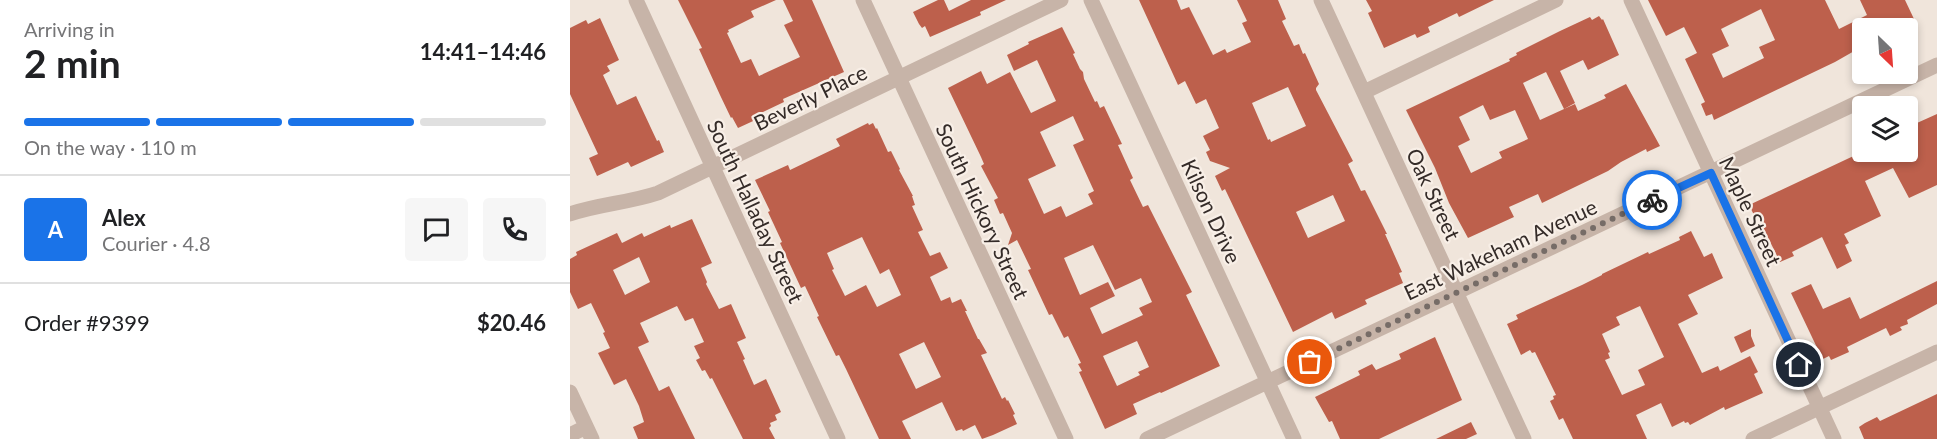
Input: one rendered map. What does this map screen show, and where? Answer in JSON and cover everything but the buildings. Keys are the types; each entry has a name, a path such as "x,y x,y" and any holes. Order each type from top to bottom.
{"street":[{"name":"South Halladay Street","path":"636,0 838,439"},
{"name":"South Hickory Street","path":"863,0 1066,439"},
{"name":"Beverly Place","path":"570,214 597,206 633,201 658,193 1061,0"},
{"name":"Kilson Drive","path":"1091,0 1294,439"},
{"name":"Oak Street","path":"1321,0 1524,439"},
{"path":"1364,92 1556,0"},
{"name":"Maple Street","path":"1631,0 1834,439"},
{"name":"East Wakeham Avenue","path":"1147,439 1937,64"},
{"path":"1754,439 1937,352"},
{"path":"570,392 589,433 570,435"}],"way so far":[{"path":"1310,362 1652,200"}],"route":[{"path":"1652,200 1711,173 1799,365"}]}
